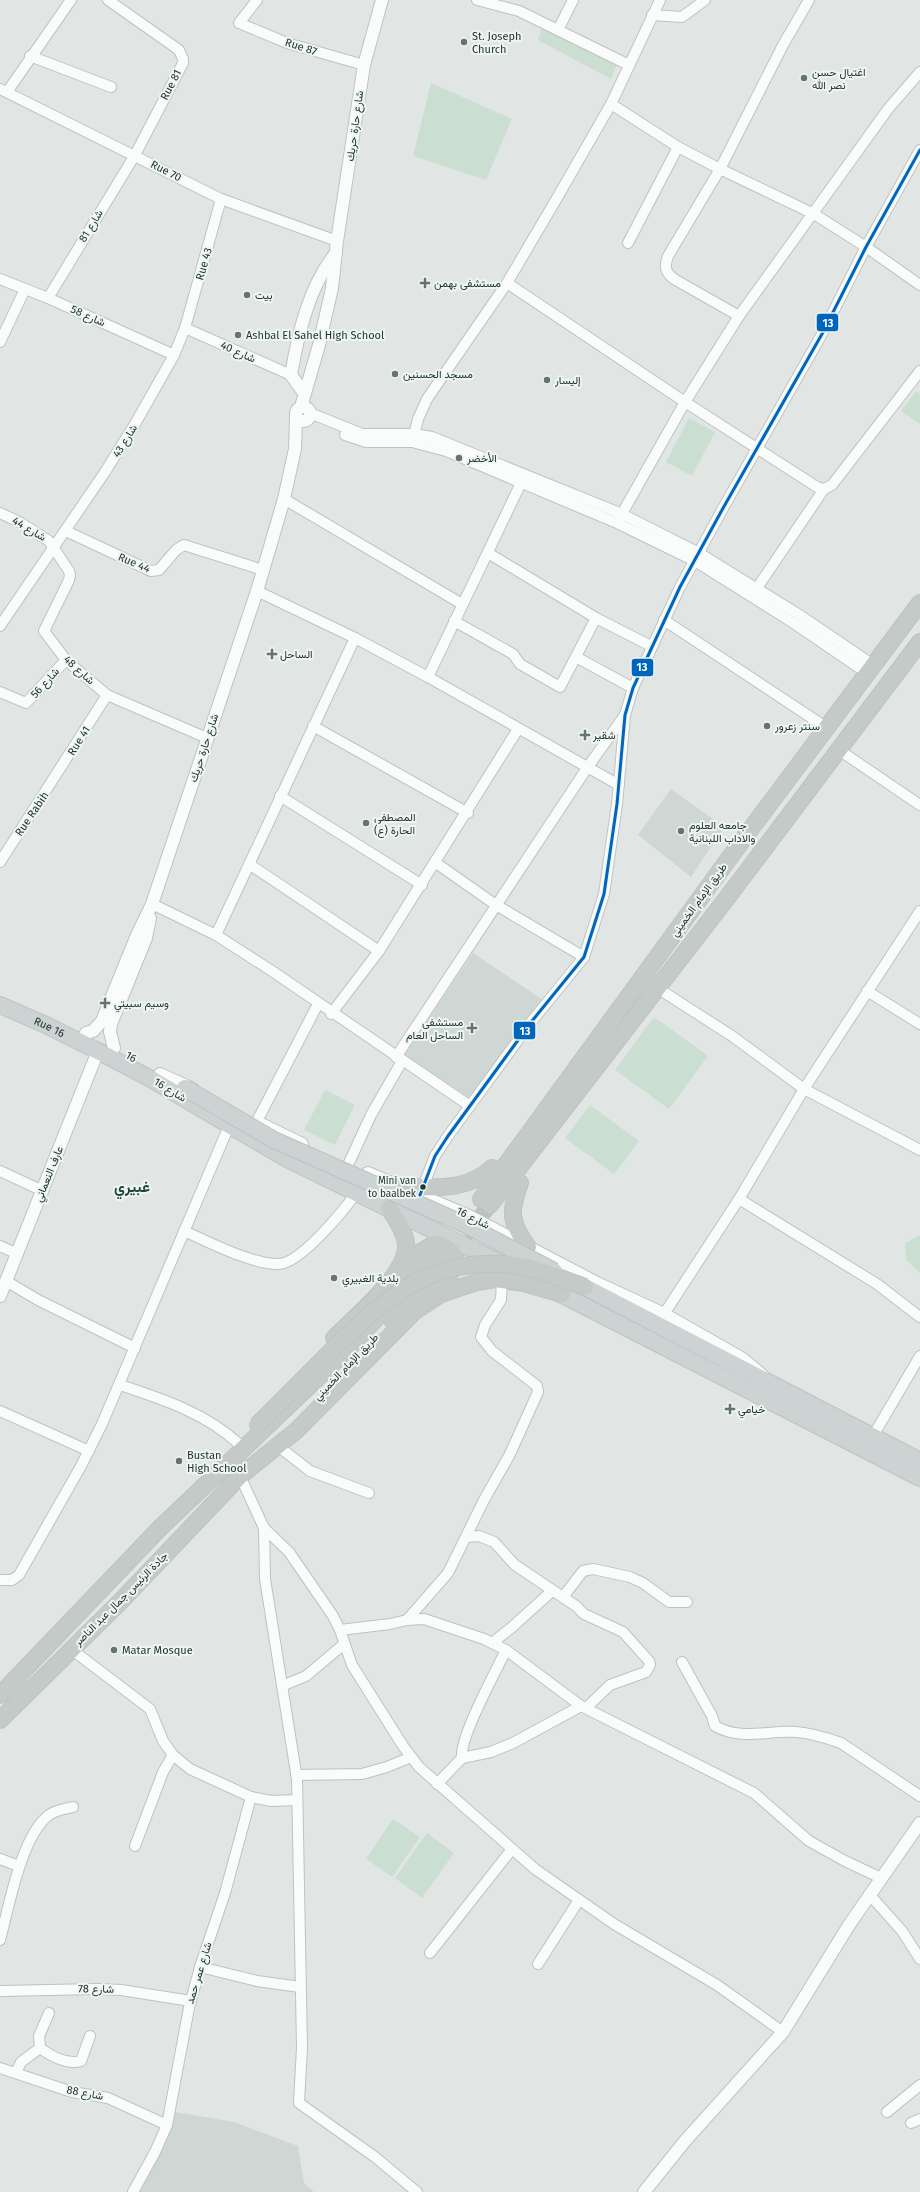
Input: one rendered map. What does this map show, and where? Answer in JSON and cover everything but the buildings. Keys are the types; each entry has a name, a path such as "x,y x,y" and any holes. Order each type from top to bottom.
{"highway":[{"name":"طريق الإمام الخميني","path":"920,603 744,838 634,989 486,1202 673,968 920,642"},
{"path":"744,838 760,852"},
{"path":"634,989 620,998 604,1016 474,1194 475,1204 482,1210 492,1212 498,1209 520,1183 622,1049 662,990 673,968"},
{"path":"401,1187 422,1192 466,1184 476,1180 492,1168"},
{"path":"520,1183 513,1202 512,1215 514,1226 528,1247"},
{"path":"389,1208 401,1229 406,1243 405,1258 393,1278"},
{"path":"231,1462 248,1434 275,1397 393,1278 421,1252 434,1244 444,1247 453,1253 456,1258 456,1264 449,1276 406,1318 311,1417 278,1446 242,1474"},
{"name":"طريق الإمام الخميني","path":"231,1462 349,1348 441,1256 394,1317 242,1474"},
{"path":"248,1434 362,1320 401,1290 423,1278 456,1266 476,1264 512,1265 536,1270 585,1287"},
{"path":"406,1318 429,1300 441,1294 477,1282 502,1280 524,1283 562,1294"},
{"name":"جادة الرئيس جمال عبد الناصر","path":"2,1691 160,1528 231,1462"},
{"name":"جادة الرئيس جمال عبد الناصر","path":"0,1720 121,1601 242,1474"},
{"path":"0,1729 20,1700"}],"main road":[{"name":"شارع 16","path":"0,995 86,1033 151,1079 266,1148 562,1294 920,1478"},
{"name":"Rue 16","path":"0,1005 46,1025 104,1047"},
{"name":"16","path":"104,1047 160,1074 185,1088"},
{"name":"شارع 16","path":"185,1088 274,1140 466,1225 920,1461"},
{"path":"331,1181 343,1180 347,1175 346,1168 342,1163"}],"street":[{"path":"3,90 71,0"},
{"name":"Rue 81","path":"108,0 179,50 183,59 135,155"},
{"name":"Rue 87","path":"256,0 239,23 287,43 364,65"},
{"name":"شارع حارة حريك","path":"124,979 146,938 152,904 257,591 284,499 304,416 304,393 323,327 333,283 336,247 364,65 382,0"},
{"path":"477,0 519,11 629,65"},
{"path":"558,30 573,0"},
{"path":"413,438 427,399 507,283 611,104 660,0"},
{"path":"652,15 682,18 705,0"},
{"path":"739,316 674,279 665,270 665,264 668,256 720,170 783,45 809,0"},
{"path":"30,56 111,87"},
{"path":"619,518 685,402 739,316 814,214 888,109 920,72"},
{"name":"Rue 70","path":"3,90 221,199 336,247"},
{"path":"611,104 678,146 720,170 814,214 866,247 920,285"},
{"path":"628,243 678,146"},
{"path":"422,1192 435,1156 532,1020 584,957 604,894 619,786 625,715 633,688 651,646 697,557 822,334 866,247 920,150"},
{"name":"شارع 81","path":"48,298 135,155"},
{"name":"Rue 43","path":"185,328 221,199"},
{"name":"شارع حارة حريك","path":"291,375 299,336 317,284 336,247"},
{"name":"شارع 58","path":"0,279 48,298 174,355"},
{"path":"507,283 685,402 817,487 824,489"},
{"path":"0,342 25,289"},
{"name":"شارع 43","path":"0,626 55,548 135,424 174,355 185,328"},
{"name":"شارع 40","path":"185,328 291,375"},
{"path":"757,588 824,489 832,485 920,371"},
{"path":"291,375 304,393"},
{"path":"304,416 362,434 413,438 449,443 619,518 757,588 870,669"},
{"path":"413,438 521,483 619,518"},
{"path":"428,677 521,483"},
{"path":"284,499 462,604"},
{"name":"شارع 44","path":"0,513 36,532 55,548"},
{"name":"Rue 44","path":"66,530 151,571 159,570 176,550 184,545 263,570"},
{"name":"شارع 48","path":"55,548 70,575 44,631 66,660 107,695 207,738"},
{"path":"488,553 596,618 651,646"},
{"path":"697,557 792,622 870,669"},
{"path":"257,591 355,638 428,677 518,730 619,786"},
{"path":"454,621 513,654 520,664 560,687 596,618"},
{"path":"664,620 827,728"},
{"path":"216,935 355,638"},
{"path":"576,657 633,688"},
{"name":"شارع 56","path":"0,692 26,703 66,660"},
{"name":"Rue 41","path":"50,786 107,695"},
{"path":"342,1163 372,1115 399,1059 496,905 587,768 625,715"},
{"path":"313,726 468,813"},
{"path":"331,1014 380,951 468,813 518,730"},
{"path":"839,750 920,805"},
{"name":"Rue Rabih","path":"0,862 50,786"},
{"path":"280,796 422,885"},
{"path":"436,863 496,905 584,957"},
{"path":"249,864 380,951"},
{"path":"152,904 216,935 282,978 331,1014 470,1106"},
{"path":"664,1314 739,1199 804,1089 920,911"},
{"path":"86,1033 93,1031 102,1021 124,979"},
{"path":"104,1047 110,1032 124,979"},
{"path":"662,990 732,1036 804,1089 920,1150"},
{"path":"867,991 920,1024"},
{"path":"256,1123 318,1004"},
{"name":"عارف النعماني","path":"0,1296 42,1191 104,1047"},
{"name":"شارع 16","path":"160,1074 256,1123 342,1163 401,1187"},
{"path":"0,1580 12,1580 19,1575 89,1451 120,1385 184,1231 230,1126"},
{"path":"0,1171 42,1191"},
{"path":"184,1231 225,1249 262,1262 280,1264 296,1258 338,1218 357,1192"},
{"name":"شارع 16","path":"422,1192 597,1283 664,1314 752,1365 767,1382"},
{"path":"739,1199 876,1284 920,1316"},
{"path":"0,1246 18,1254"},
{"path":"407,1620 444,1580 524,1425 538,1392 537,1386 492,1351 481,1336 485,1325 501,1300 502,1280"},
{"path":"6,1281 38,1300 135,1348"},
{"path":"873,1436 920,1356"},
{"path":"120,1385 208,1419 226,1432 248,1434"},
{"path":"0,1411 89,1451"},
{"path":"278,1446 310,1471 369,1493"},
{"path":"242,1474 264,1528 265,1580 296,1774 302,2047 299,2103 375,2157 417,2192"},
{"path":"264,1528 289,1552 333,1616 340,1630 352,1665 411,1757 437,1784 512,1848 534,1869 614,1924 717,1985 783,2032"},
{"path":"437,1784 462,1758 491,1752 513,1743 583,1707 610,1685 646,1672 650,1665 649,1661 623,1632 584,1614 516,1565 494,1542 479,1536 467,1536"},
{"path":"563,1598 583,1571 593,1569 630,1577 669,1602 688,1602"},
{"path":"492,1643 552,1591"},
{"path":"340,1630 390,1624 407,1620 424,1619 439,1623 492,1643 506,1650 583,1707 754,1793 809,1841 845,1861 881,1878"},
{"path":"282,1686 306,1676 344,1644"},
{"path":"71,1649 150,1710 163,1741 173,1755 190,1769 251,1797 271,1801 297,1800"},
{"path":"462,1758 463,1746 472,1723 506,1650"},
{"path":"682,1662 712,1716 715,1726 720,1729 735,1734 797,1732 828,1738 841,1743 920,1796"},
{"path":"135,1846 163,1772 173,1755"},
{"path":"296,1774 362,1774 387,1767 411,1757"},
{"name":"شارع عمر حمد","path":"133,2192 155,2152 167,2125 191,2001 200,1967 225,1893 251,1797"},
{"path":"0,1940 19,1866 30,1842 44,1820 58,1811 73,1807"},
{"path":"644,2192 685,2142 783,2032 869,1894 920,1823"},
{"path":"430,1953 512,1848"},
{"path":"0,1859 19,1866"},
{"path":"869,1894 902,1931 920,1959"},
{"path":"538,1964 579,1900"},
{"path":"200,1967 257,1981 300,1987"},
{"name":"شارع 78","path":"0,1991 114,1990 191,2001"},
{"path":"40,2048 39,2036 49,2013"},
{"path":"40,2048 60,2059 75,2062 81,2061 90,2036"},
{"path":"16,2073 21,2062 40,2048"},
{"name":"شارع 88","path":"0,2068 72,2092 108,2098 167,2125"},
{"path":"887,2112 920,2085"}],"shaded area":[{"name":"جامعه العلوم والاداب اللبنانية","path":"671,789 724,827 691,877 638,835"},
{"name":"مستشفى الساحل العام","path":"473,953 543,1000 470,1098 404,1055"},
{"path":"175,2112 234,2122 298,2146 304,2183 314,2192 139,2192 151,2170"}],"green space":[{"path":"542,27 617,64 611,79 538,40"},
{"path":"431,83 512,119 486,180 413,156"},
{"path":"916,391 920,394 920,424 901,411"},
{"path":"689,418 715,432 692,476 666,462"},
{"path":"654,1017 708,1056 669,1109 615,1070"},
{"path":"325,1090 355,1105 335,1145 304,1130"},
{"path":"590,1105 639,1141 614,1174 565,1138"},
{"path":"920,1235 920,1273 906,1260 905,1243"},
{"path":"393,1819 420,1837 392,1877 366,1859"},
{"path":"427,1833 454,1853 422,1898 395,1878"}],"tunnel":[{"path":"450,1254 490,1205"}],"transit line":[{"name":"13","path":"420,1195 435,1156 448,1136 532,1021 584,957 604,894 617,804 625,715 633,688 680,587 822,334 866,247 920,150"}],"place":[{"name":"St. Joseph Church","path":"464,42"},
{"name":"اغتيال حسن نصر الله","path":"804,78"},
{"name":"مستشفى بهمن","path":"425,283"},
{"name":"بيت","path":"247,295"},
{"name":"Ashbal El Sahel High School","path":"238,335"},
{"name":"مسجد الحسنين","path":"395,374"},
{"name":"إليسار","path":"547,380"},
{"name":"الأخضر","path":"459,458"},
{"name":"الساحل","path":"272,654"},
{"name":"سنتر زعرور","path":"767,726"},
{"name":"شقير","path":"585,735"},
{"name":"المصطفى الحارة (ع)","path":"366,823"},
{"name":"جامعه العلوم والاداب اللبنانية","path":"681,831"},
{"name":"وسيم سبيتي","path":"105,1003"},
{"name":"مستشفى الساحل العام","path":"472,1028"},
{"name":"Mini van to baalbek","path":"423,1187"},
{"name":"بلدية الغبيري","path":"334,1278"},
{"name":"خيامي","path":"730,1409"},
{"name":"Bustan High School","path":"179,1461"},
{"name":"Matar Mosque","path":"114,1650"}],"district":[{"name":"غبيري","path":"132,1187"}]}
